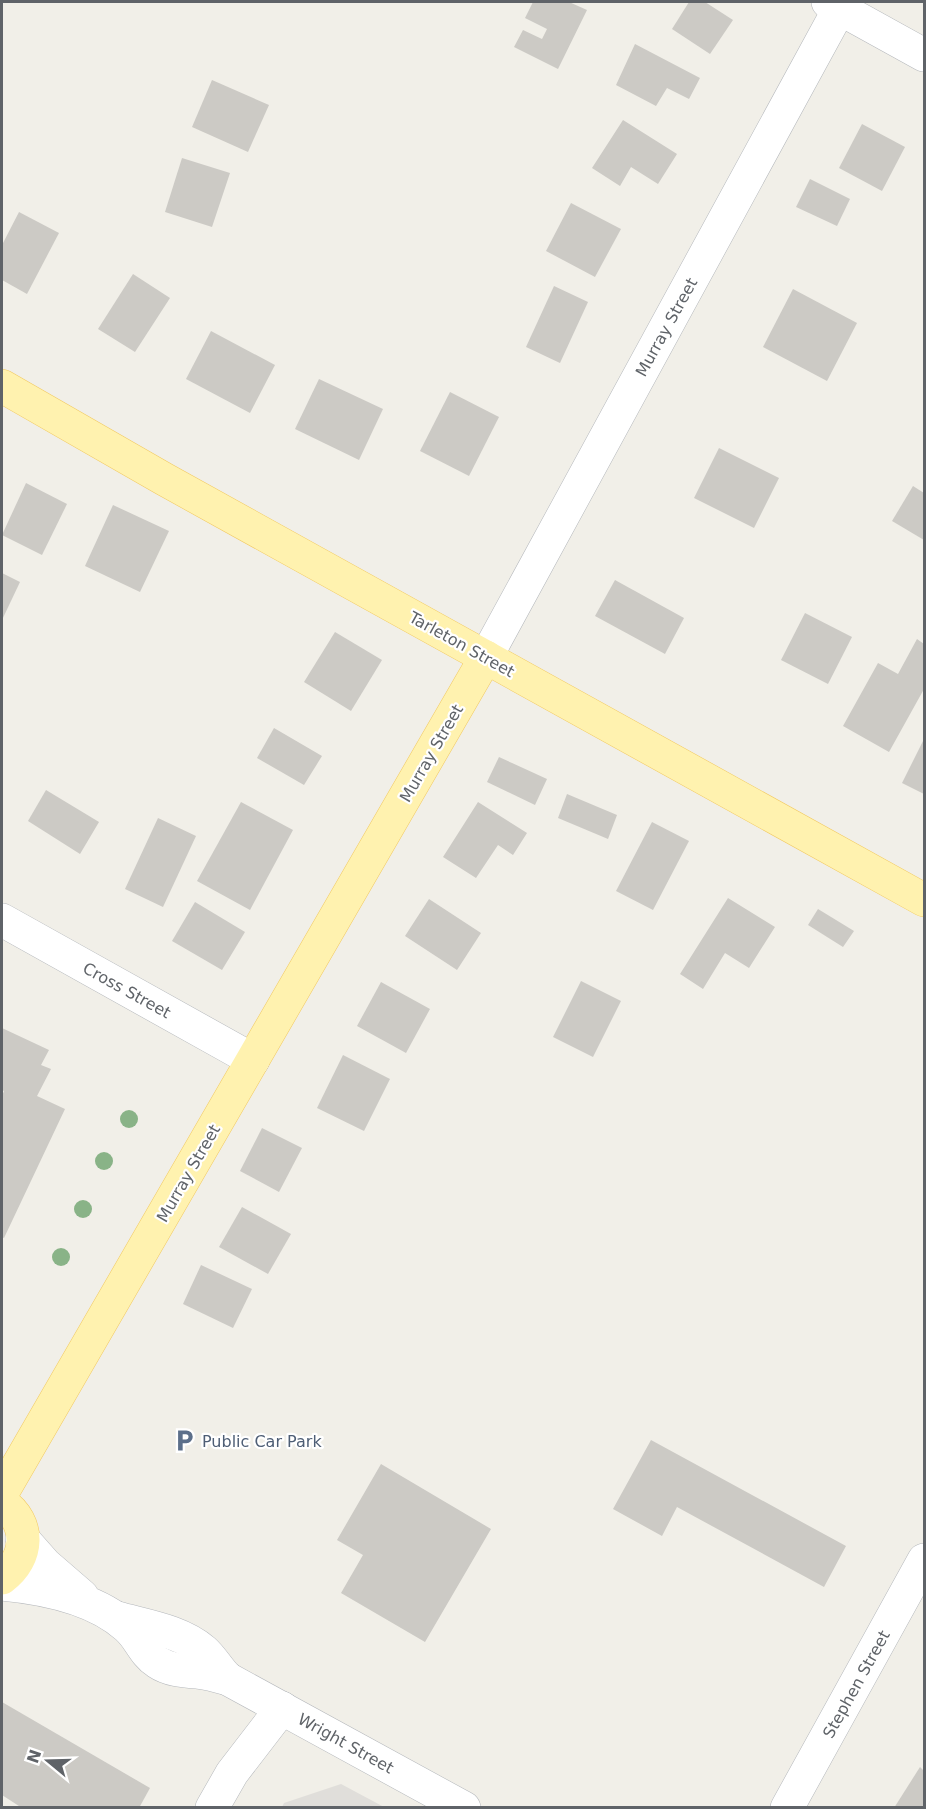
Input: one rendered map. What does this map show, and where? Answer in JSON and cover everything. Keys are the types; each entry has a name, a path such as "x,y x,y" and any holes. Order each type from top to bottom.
{"main road":[{"name":"Tarleton Street","path":"2,386 164,479 924,900"},
{"name":"Murray Street","path":"2,1493 486,657"},
{"path":"2,1503 17,1519 22,1531 23,1545 19,1558 2,1578"}],"street":[{"path":"837,4 924,55"},
{"name":"Murray Street","path":"486,657 837,4"},
{"name":"Cross Street","path":"2,920 253,1060"},
{"name":"Wright Street","path":"22,1538 45,1564 134,1634 156,1662 174,1670 198,1672 228,1679 464,1808"},
{"name":"Stephen Street","path":"787,1808 924,1560"},
{"name":"Wright Street","path":"2,1584 42,1590 75,1599 106,1612"},
{"path":"212,1808 232,1773 282,1708"}],"shaded area":[{"path":"341,1784 384,1807 282,1807 284,1803"}],"building":[{"path":"533,2 569,2 587,10 558,69 514,47 523,30 542,39 547,29 525,18"},
{"path":"689,2 705,2 733,20 710,54 672,29"},
{"path":"635,44 700,78 689,99 667,88 656,106 616,85"},
{"path":"212,80 269,105 248,152 192,127"},
{"path":"623,120 677,154 658,184 631,167 620,186 592,168"},
{"path":"862,124 905,147 882,191 839,168"},
{"path":"182,158 230,173 212,227 165,212"},
{"path":"810,179 850,199 837,226 796,207"},
{"path":"571,203 621,229 595,277 546,251"},
{"path":"19,212 59,233 27,294 2,280 2,245"},
{"path":"133,274 170,298 135,352 98,329"},
{"path":"554,286 588,302 560,363 526,347"},
{"path":"793,289 857,323 827,381 763,347"},
{"path":"211,331 275,365 250,413 186,379"},
{"path":"319,379 383,409 359,460 295,429"},
{"path":"450,392 499,417 469,476 420,451"},
{"path":"719,448 779,478 754,528 694,498"},
{"path":"26,483 67,504 42,555 2,535"},
{"path":"913,486 924,493 924,540 892,521"},
{"path":"113,505 169,531 140,592 85,566"},
{"path":"2,573 20,582 2,620"},
{"path":"615,580 684,618 665,654 595,616"},
{"path":"805,613 852,637 828,684 781,660"},
{"path":"335,632 382,660 351,711 304,682"},
{"path":"917,639 924,644 924,689 889,752 843,726 878,663 898,674"},
{"path":"274,728 322,756 304,785 257,758"},
{"path":"924,739 924,794 902,783"},
{"path":"499,757 547,779 535,805 487,782"},
{"path":"46,790 99,822 80,854 28,821"},
{"path":"567,794 617,815 608,839 558,818"},
{"path":"241,802 293,830 250,910 197,881"},
{"path":"478,802 527,833 513,855 498,845 476,878 443,857"},
{"path":"158,818 196,836 163,907 125,889"},
{"path":"652,822 689,841 653,910 616,891"},
{"path":"728,898 775,927 749,968 725,953 703,989 680,974"},
{"path":"429,899 481,933 457,970 405,936"},
{"path":"195,902 245,932 222,970 172,941"},
{"path":"818,909 854,931 843,947 808,925"},
{"path":"581,981 621,1001 593,1057 553,1037"},
{"path":"381,982 430,1009 406,1053 357,1026"},
{"path":"2,1028 49,1050 41,1065 51,1069 37,1096 65,1109 4,1238 2,1237 2,1096 4,1091 2,1090"},
{"path":"343,1055 390,1079 364,1131 317,1108"},
{"path":"262,1128 302,1148 279,1192 240,1171"},
{"path":"242,1207 291,1234 268,1274 219,1247"},
{"path":"201,1265 252,1289 233,1328 183,1304"},
{"path":"651,1440 846,1546 824,1587 677,1507 662,1536 613,1509"},
{"path":"381,1464 491,1529 425,1642 341,1593 363,1555 337,1540"},
{"path":"2,1702 150,1788 139,1808 22,1808 2,1795"},
{"path":"920,1767 924,1771 924,1808 894,1808"}],"place":[{"name":"Public Car Park","path":"184,1441"}]}
